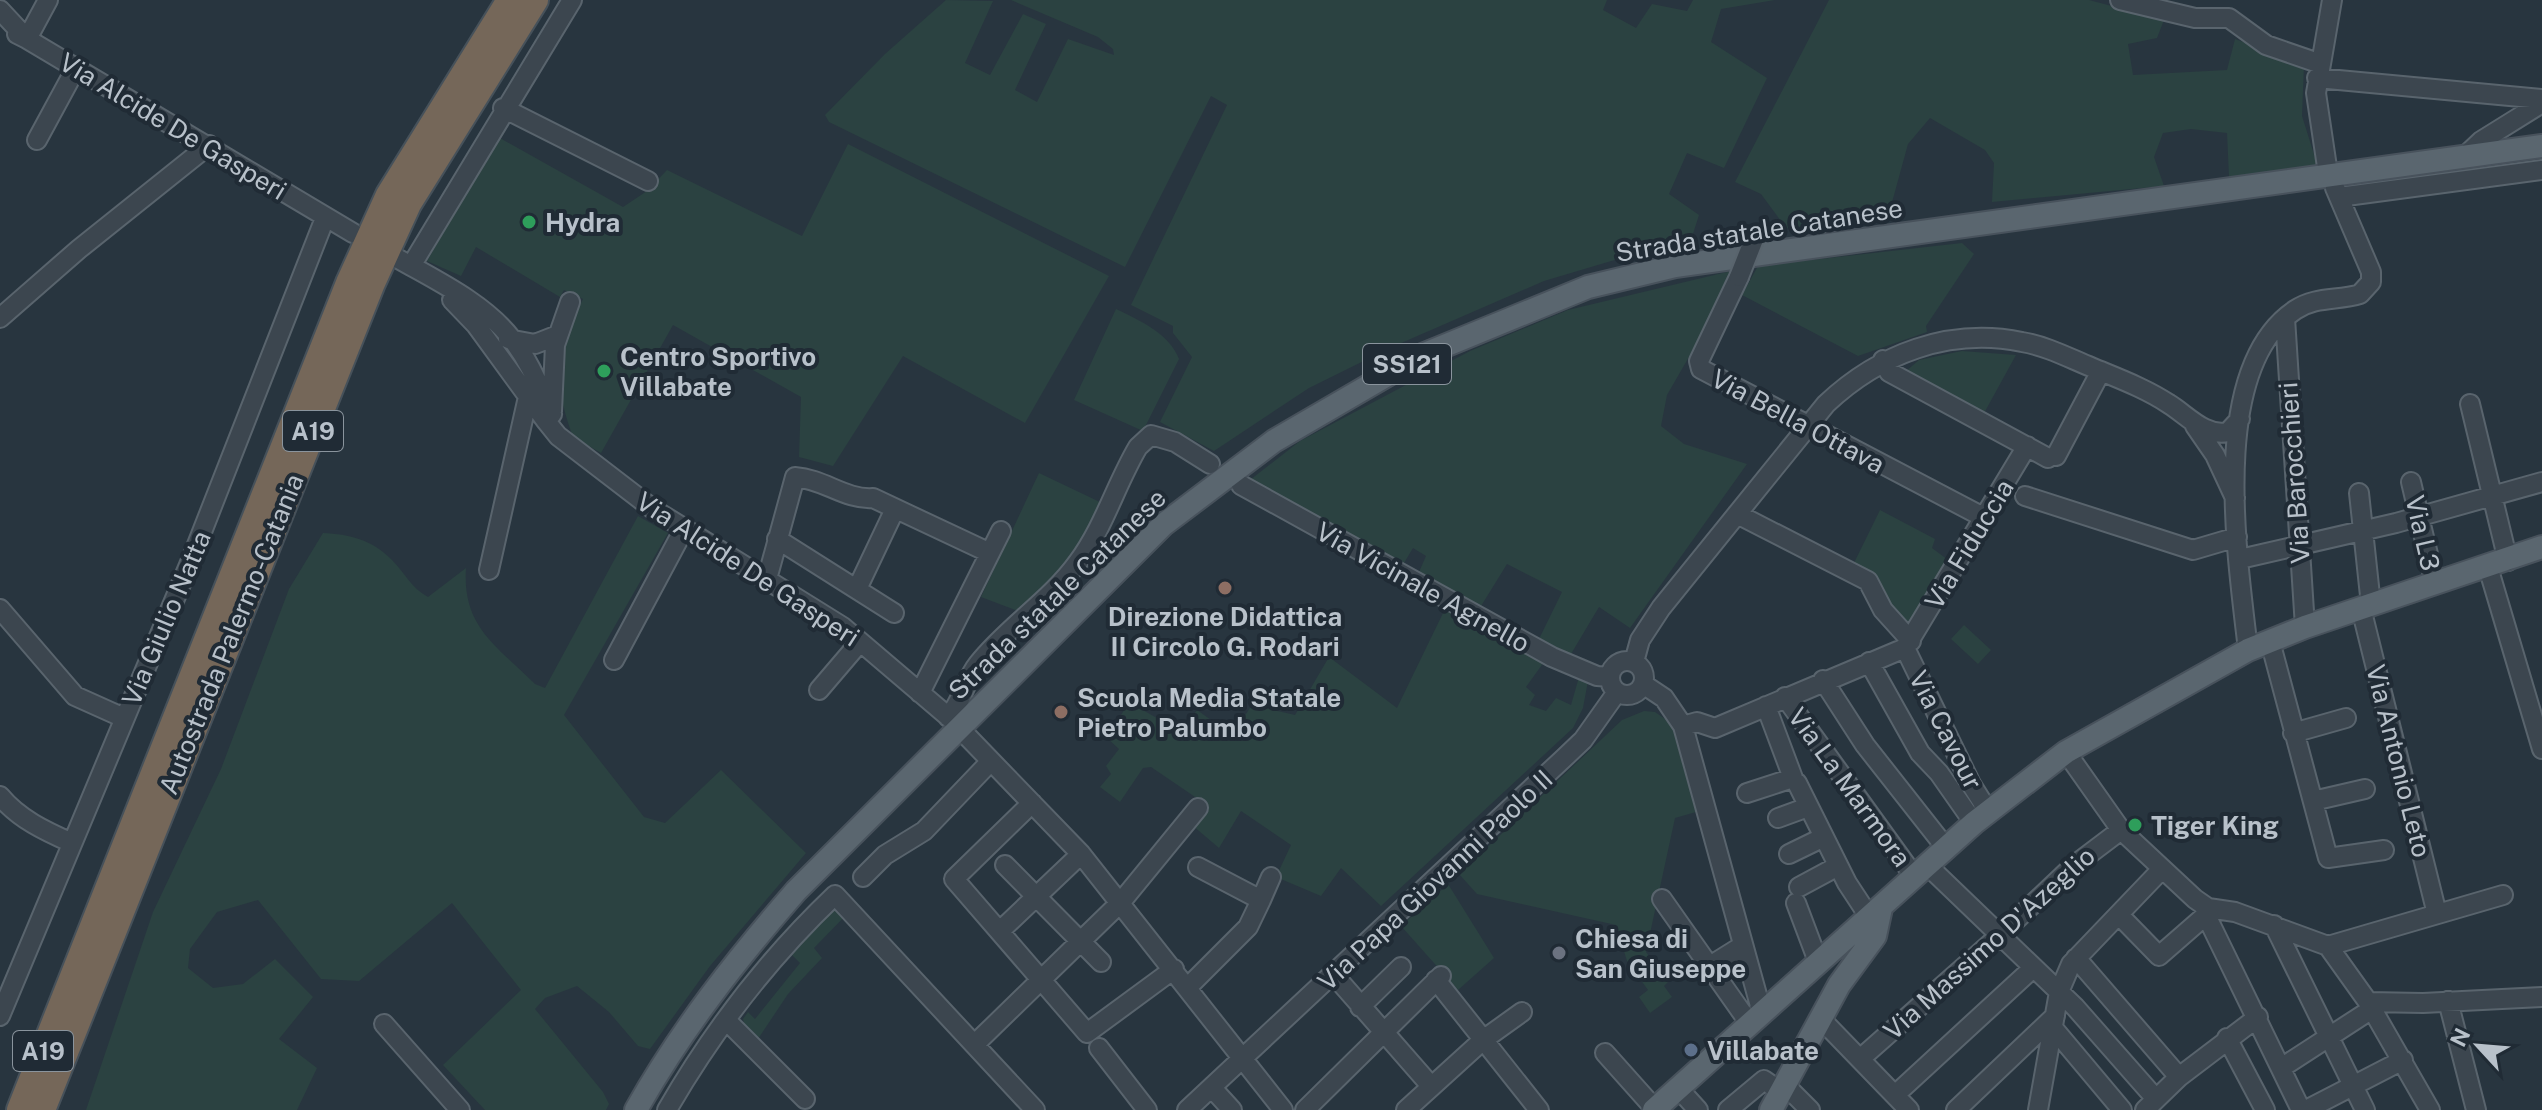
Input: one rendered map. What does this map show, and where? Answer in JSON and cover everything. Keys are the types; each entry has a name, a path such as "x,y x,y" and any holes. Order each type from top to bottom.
{"highway":[{"name":"Autostrada Palermo-Catania","path":"20,1110 349,283 389,195 510,0"},
{"name":"Autostrada Palermo-Catania","path":"42,1110 390,244 430,168 535,0"},
{"path":"48,1110 132,882"},
{"path":"8,1110 22,1074 67,992"}],"main road":[{"name":"Strada statale Catanese","path":"636,1110 687,1026 748,946 796,891 1163,525 1274,441 1420,356 1588,287 1675,266 2542,146"},
{"path":"1654,1109 1981,817 2066,752 2248,650 2305,627 2542,547"},
{"path":"1779,1095 1839,985 1875,936 1876,913"},
{"path":"1819,964 1839,985"}],"street":[{"path":"0,25 27,39 48,0"},
{"path":"411,266 503,108 572,0"},
{"path":"2120,0 2195,18 2222,9 2229,18 2266,45 2319,71 2542,101"},
{"path":"2327,167 2319,130 2319,71 2332,0"},
{"name":"Via Alcide De Gasperi","path":"0,10 27,39 353,233"},
{"path":"37,140 76,68"},
{"path":"2464,157 2481,141 2542,101"},
{"path":"503,108 648,181"},
{"path":"0,318 79,249 209,145"},
{"path":"2248,650 2237,537 2240,419 2258,354 2285,318 2312,301 2360,294 2371,282 2371,272 2337,192 2542,170"},
{"name":"Via Giulio Natta","path":"0,1016 194,551 325,218"},
{"name":"Via Bella Ottava","path":"1756,234 1699,361 1701,369 1985,518"},
{"name":"Via Alcide De Gasperi","path":"411,266 486,312 510,337 528,397 549,417"},
{"name":"Via Alcide De Gasperi","path":"411,266 463,310 493,348 523,374 570,445 684,529 767,579 860,642 949,718 956,709 964,684 979,662 1035,611 1078,562 1092,541 1138,447 1151,435 1175,442 1210,464"},
{"path":"549,417 558,335 570,302"},
{"name":"Via Barocchieri","path":"2285,318 2305,627"},
{"path":"493,348 510,337 535,344 558,335"},
{"path":"1634,662 1640,640 1661,608 1807,427 1851,380 1883,360 1914,348 1989,336 2035,345 2150,393 2215,439 2238,448"},
{"path":"1883,360 1889,372 2052,457 2101,371"},
{"path":"489,570 528,397"},
{"path":"2470,404 2492,496 2498,564 2542,749"},
{"path":"2215,439 2234,428 2240,419"},
{"path":"2215,439 2236,499"},
{"name":"Via Fiduccia","path":"1908,645 2027,446"},
{"path":"767,579 795,477 811,478 856,499 873,498 990,553"},
{"name":"Via L3","path":"2411,482 2435,584"},
{"path":"2240,559 2362,532 2542,482"},
{"name":"Via Vicinale Agnello","path":"1241,485 1392,566 1442,600 1552,657 1614,684"},
{"name":"Via Antonio Leto","path":"2359,493 2366,607 2437,914"},
{"path":"2025,496 2193,550 2237,537"},
{"path":"857,589 895,509"},
{"name":"Via Cavour","path":"1737,514 1868,581 1883,610 1908,645 1971,784 1981,817"},
{"path":"614,660 684,529"},
{"path":"920,693 1001,531"},
{"path":"777,539 894,613"},
{"path":"0,609 75,696 124,718"},
{"path":"2270,641 2328,858 2384,850"},
{"path":"819,690 860,642"},
{"path":"1683,726 1697,722 1715,728 1908,645"},
{"path":"1634,662 1643,672 1643,684 1633,694 1614,684 1618,663 1634,662"},
{"path":"1869,662 1920,753 1981,817"},
{"path":"1823,680 1865,745 1946,848"},
{"name":"Via Papa Giovanni Paolo II","path":"1187,1110 1583,740 1614,684"},
{"path":"1643,684 1664,698 1683,726 1742,946 1756,1018"},
{"name":"Via La Marmora","path":"1785,697 1921,870 2059,992 2150,1105"},
{"path":"1747,793 1793,778 1766,706"},
{"path":"2293,733 2346,718"},
{"path":"966,735 1081,854 1283,1110"},
{"path":"2066,752 2121,830 2207,911 2304,1110 2403,1060"},
{"path":"863,877 885,855 924,831 991,761"},
{"path":"1797,783 1838,866 1876,913"},
{"path":"2313,801 2365,789"},
{"path":"0,796 10,809 39,828 72,843"},
{"path":"1032,803 954,879 1042,978 1147,1110"},
{"path":"1778,818 1808,807"},
{"path":"976,1043 1121,902 1198,808"},
{"name":"Via Massimo D'Azeglio","path":"1860,1059 2072,867 2121,830"},
{"path":"1789,854 1824,837"},
{"path":"1000,931 1081,854"},
{"path":"1005,865 1101,962"},
{"path":"1819,964 1798,895 1838,866"},
{"path":"1198,867 1261,900"},
{"path":"2039,1109 2059,992 2076,958 2161,870"},
{"path":"1188,987 1248,927 1271,877"},
{"path":"672,1108 726,1020 801,928 835,895 976,1043 1035,1110"},
{"path":"2328,946 2503,895"},
{"path":"1662,899 1710,966 1756,1018"},
{"path":"2207,911 2274,925 2328,946 2370,1005 2430,1110"},
{"path":"2119,915 2159,956 2207,911"},
{"path":"2274,925 2365,1110"},
{"path":"1710,966 1742,946"},
{"path":"2076,958 2179,1077"},
{"path":"1360,1007 1401,967"},
{"path":"1895,1095 2033,968"},
{"path":"1093,1040 1174,969"},
{"path":"1334,975 1431,1086"},
{"path":"1305,1110 1439,978 1539,1110"},
{"path":"2281,1068 2330,1038 2370,1005 2542,997"},
{"path":"2448,1001 2476,1110"},
{"path":"1406,1110 1483,1040 1522,1012"},
{"path":"2150,1105 2179,1077 2258,1017"},
{"path":"1821,1019 1909,1110"},
{"path":"726,1020 805,1099"},
{"path":"1956,1110 2055,1022"},
{"path":"2055,1022 2122,1110"},
{"path":"384,1024 460,1110"},
{"path":"2227,1038 2265,1110"},
{"path":"1605,1053 1654,1109"},
{"path":"1417,1110 1460,1070 1456,1064"},
{"path":"1728,1110 1764,1080 1779,1095 1810,1110"},
{"path":"1212,1088 1232,1110"},
{"path":"1678,1088 1698,1110"}],"green space":[{"path":"946,0 993,1 965,63 990,75 1023,14 1046,24 1015,90 1037,102 1068,39 1114,55 1113,49 1098,37 1011,0 1607,0 1603,10 1636,28 1652,4 1687,11 1693,0 1775,0 1721,9 1711,42 1767,78 1724,168 1687,153 1669,194 1699,215 1692,237 1544,281 1392,347 1309,388 1214,451 1160,422 1192,357 1173,333 1173,326 1131,305 1227,105 1211,96 1125,267 829,122 825,115 885,54"},
{"path":"1829,0 2089,0 2164,20 2157,38 2128,44 2133,75 2227,70 2235,39 2304,65 2302,116 2318,167 2229,177 2227,133 2191,129 2163,133 2154,157 2164,186 1992,202 1994,163 1985,150 1930,118 1908,144 1888,217 1786,228 1761,194 1735,182"},
{"path":"498,137 623,207 647,191 667,170 802,236 848,144 1109,276 1025,423 903,356 833,466 799,457 801,397 673,325 601,453 573,437 560,382 562,351 583,299 564,290 560,297 476,247 461,276 427,261"},
{"path":"1962,243 1974,254 1926,326 1927,332 1858,356 1742,295 1758,266"},
{"path":"1731,271 1697,343 1667,395 1661,426 1684,444 1747,464 1630,628 1599,607 1571,654 1539,639 1562,592 1507,564 1478,611 1416,579 1426,556 1413,548 1404,563 1326,524 1250,480 1300,441 1470,351 1568,310"},
{"path":"1116,309 1161,335 1179,359 1143,431 1074,400"},
{"path":"1962,351 2016,355 1983,415 1905,372 1919,360"},
{"path":"1039,473 1102,503 1066,562 1018,611 981,597"},
{"path":"1880,510 1935,539 1932,548 1952,563 1909,629 1853,565"},
{"path":"638,516 668,533 564,715 644,817 665,823 721,770 806,853 710,966 650,1049 638,1046 609,1012 577,986 545,998 535,1009 603,1092 609,1104 606,1110 485,1110 443,1065 521,990 452,903 359,981 321,979 258,900 217,912 190,949 188,968 213,988 243,984 275,959 313,997 279,1039 317,1068 297,1110 86,1110 153,912 221,769 289,589 323,533 351,537 377,547 428,597 466,568 470,606 484,634 535,684 545,688"},
{"path":"1445,609 1544,662 1526,687 1535,695 1529,705 1546,711 1556,698 1571,705 1579,677 1588,681 1583,708 1573,728 1381,906 1341,868 1321,896 1276,877 1291,845 1241,811 1219,848 1192,825 1204,803 1151,767 1143,768 1120,802 1100,787 1111,774 1106,766 1119,749 1107,738 1129,702 1181,732 1197,710 1232,735 1252,705 1295,715 1329,657 1397,708"},
{"path":"1964,625 1991,650 1978,664 1951,639"},
{"path":"1644,711 1655,712 1671,723 1696,812 1675,818 1646,952 1668,982 1664,986 1672,997 1650,1013 1639,997 1648,990 1627,961 1616,925 1477,894 1459,874 1622,720"},
{"path":"1448,884 1494,958 1458,990 1401,926"},
{"path":"834,903 850,911 814,948 822,958 788,994 758,1039 745,1027 743,1019 748,1012 755,1019 800,963 792,955 806,939 803,935"}],"place":[{"name":"Hydra","path":"529,222"},
{"name":"Centro Sportivo Villabate","path":"604,371"},
{"name":"Direzione Didattica II Circolo G. Rodari","path":"1225,588"},
{"name":"Scuola Media Statale Pietro Palumbo","path":"1061,712"},
{"name":"Tiger King","path":"2135,825"},
{"name":"Chiesa di San Giuseppe","path":"1559,953"},
{"name":"Villabate","path":"1691,1050"}]}
